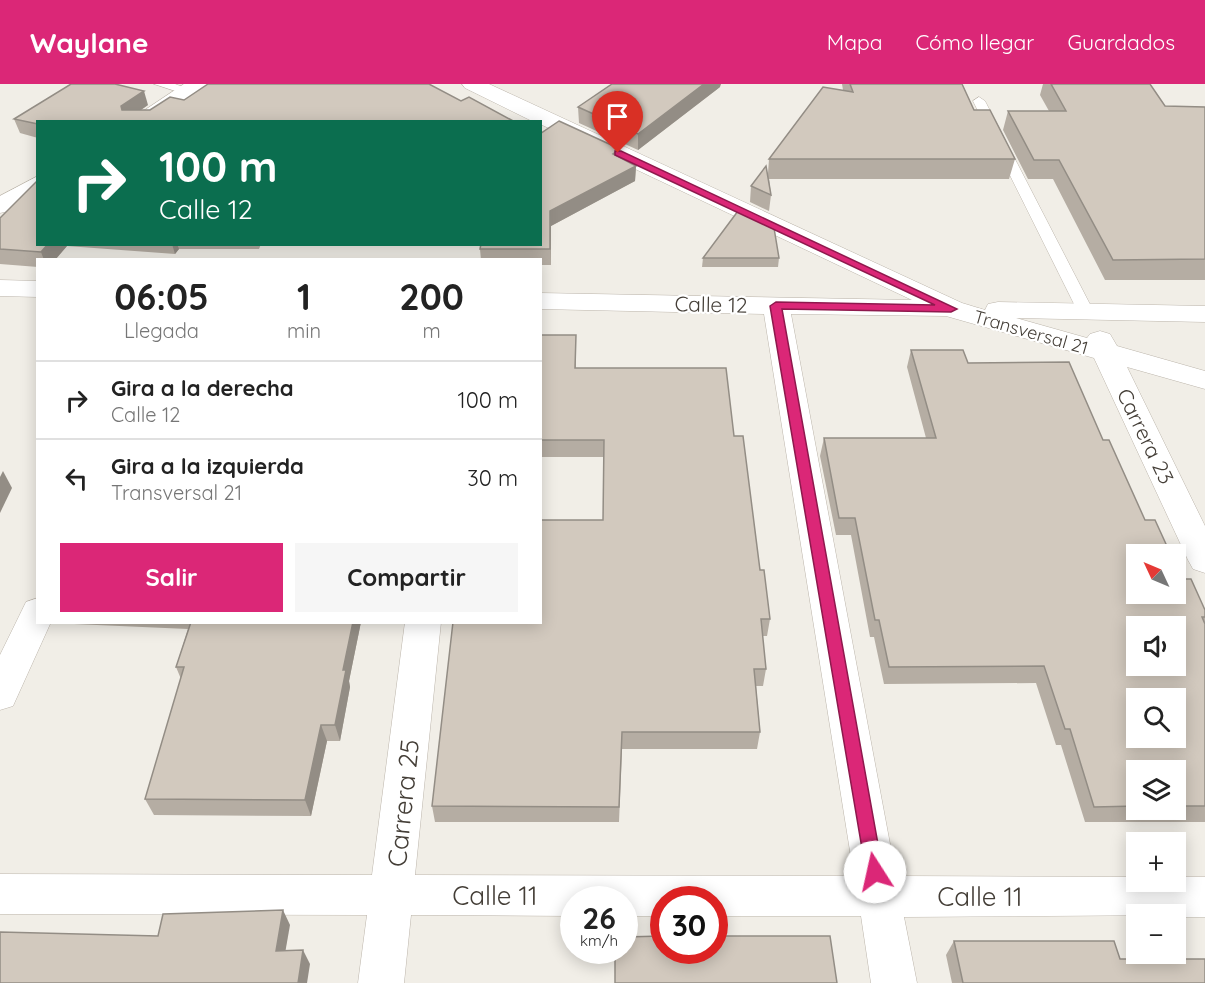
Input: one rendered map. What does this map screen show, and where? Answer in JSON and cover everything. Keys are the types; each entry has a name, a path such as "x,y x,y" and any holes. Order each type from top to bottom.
{"street":[{"name":"Transversal 21","path":"472,84 951,309 1205,380"},
{"path":"141,120 194,88"},
{"path":"0,206 36,184"},
{"path":"0,288 36,289"},
{"name":"Calle 12","path":"542,301 1205,314"},
{"path":"776,306 894,983"},
{"name":"Carrera 23","path":"1086,312 1205,560"},
{"path":"0,695 36,616"},
{"name":"Carrera 25","path":"381,983 423,624"},
{"name":"Calle 11","path":"0,894 1205,897"}],"lane":[{"path":"160,84 194,88"},
{"path":"980,101 1086,312"}],"building":[{"path":"71,84 115,84 144,91 121,106 122,110 150,110 170,97 184,100 208,84 429,84 461,101 469,97 511,120 36,120 36,124 14,119"},
{"path":"612,84 704,84 638,134 578,107"},
{"path":"850,84 962,84 974,110 990,110 1015,159 769,159 823,87 853,92"},
{"path":"1051,84 1150,84 1165,106 1205,107 1205,259 1113,260 1059,160 1034,160 1008,111 1066,111"},
{"path":"559,121 620,149 613,154 636,166 550,211 550,249 480,249 481,246 542,246 542,133"},
{"path":"766,166 771,195 751,186"},
{"path":"36,182 36,246 46,246 41,252 0,249 0,218"},
{"path":"738,211 774,228 779,258 703,258"},
{"path":"542,335 576,335 575,368 726,368 734,436 743,436 760,570 764,570 770,619 761,619 766,669 754,669 760,732 622,732 619,807 432,806 453,624 542,624 542,520 603,520 604,440 542,440"},
{"path":"911,350 963,350 968,363 1069,362 1103,440 1109,440 1145,520 1155,520 1166,544 1126,544 1126,604 1186,604 1186,579 1191,579 1205,610 1205,617 1202,617 1205,624 1205,806 1186,806 1186,760 1126,760 1126,806 1094,807 1070,729 1065,729 1044,666 889,667 879,620 875,620 855,518 839,518 824,438 936,438"},
{"path":"190,624 353,624 335,725 321,725 305,800 145,799 184,667 176,667"},
{"path":"283,910 276,951 303,950 298,983 0,983 0,932 158,936 163,914"},
{"path":"650,936 650,964 728,964 728,936 830,936 837,983 615,983 615,964 638,964 638,937"},
{"path":"954,941 1114,941 1120,959 1126,959 1126,964 1186,964 1186,959 1205,959 1205,983 963,983"}],"route":[{"path":"618,153 951,309 776,306 875,872"}]}
